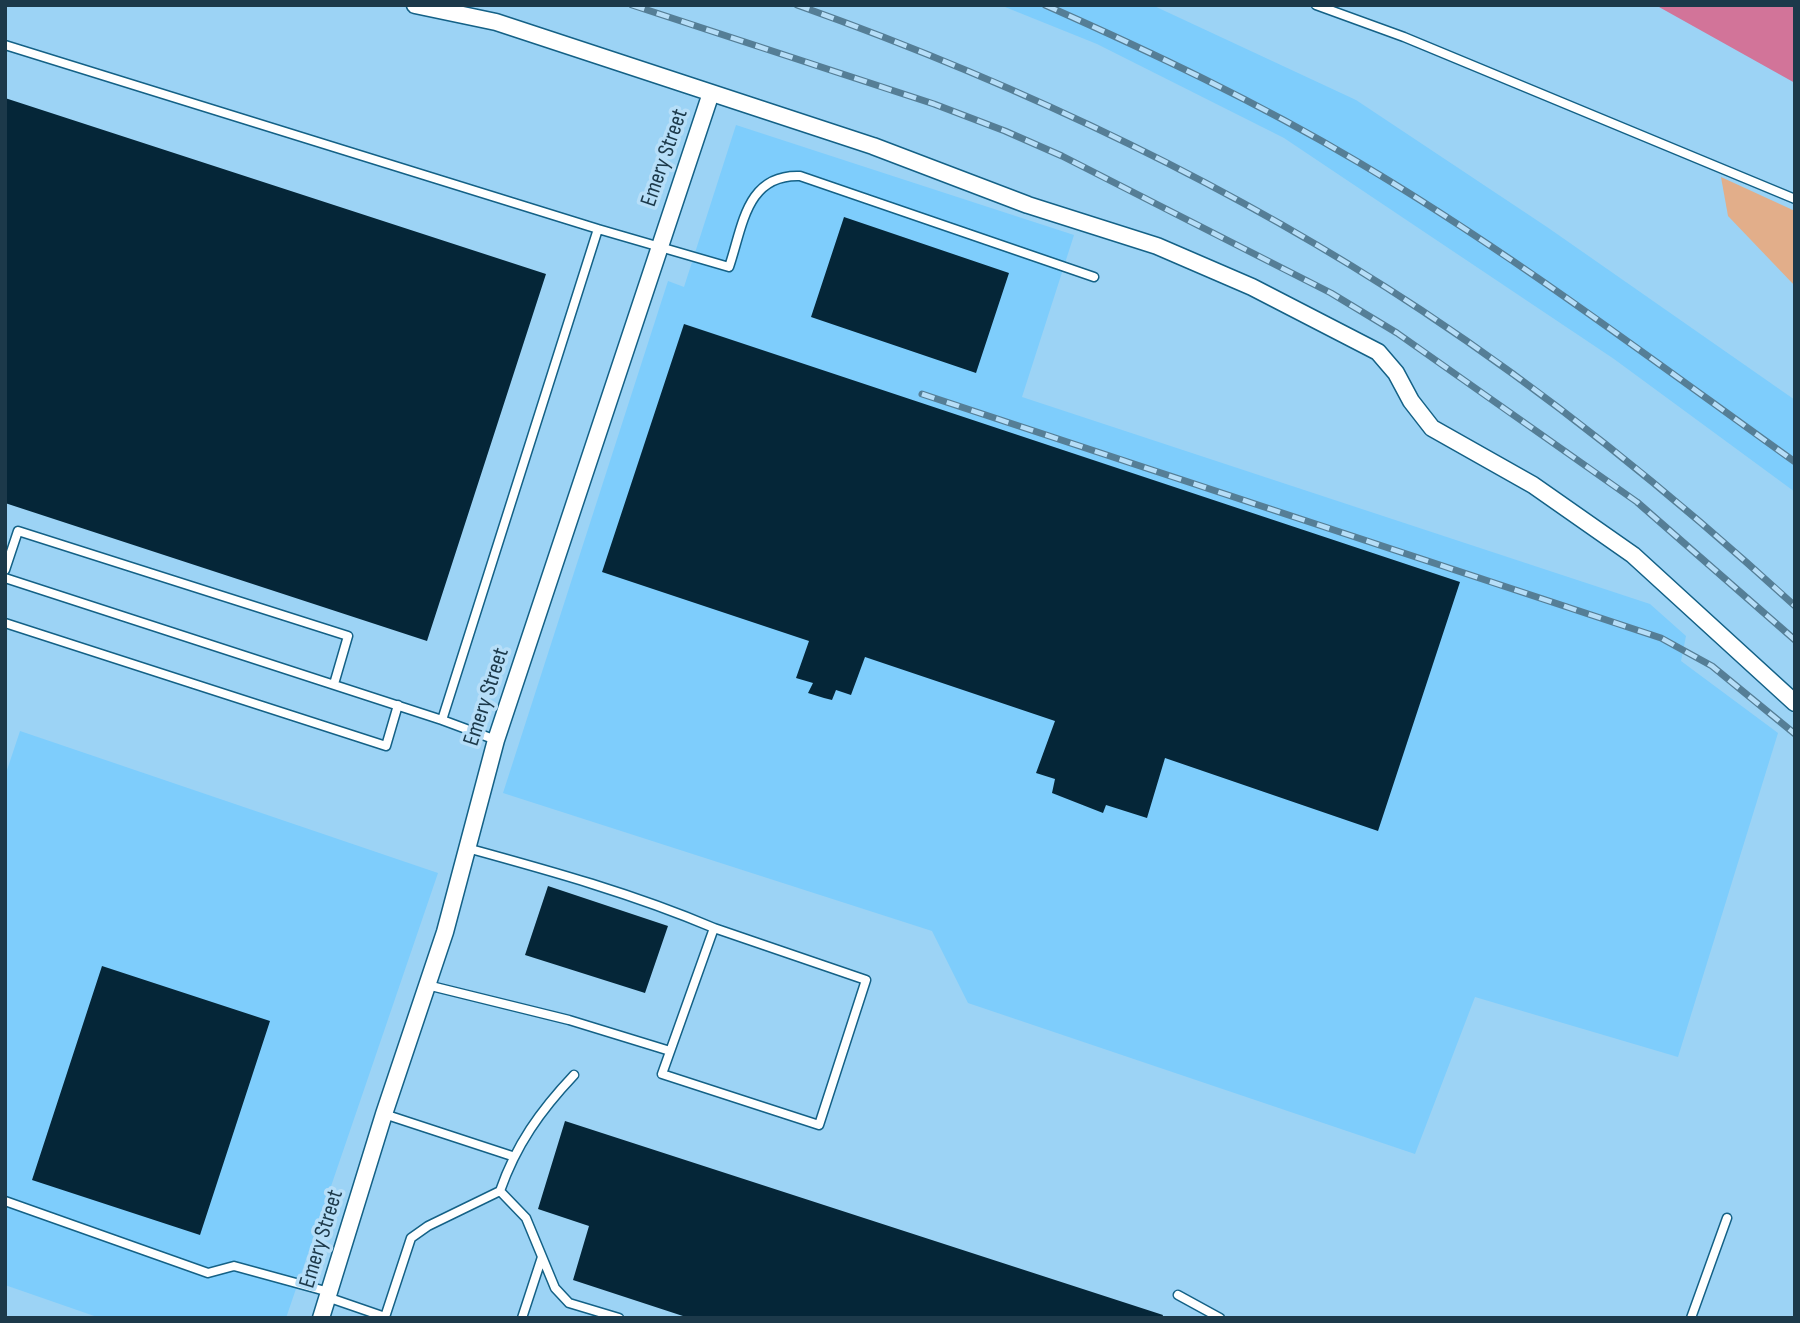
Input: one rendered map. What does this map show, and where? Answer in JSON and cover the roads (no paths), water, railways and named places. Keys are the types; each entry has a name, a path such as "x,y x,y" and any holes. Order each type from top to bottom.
{"street":[{"path":"415,5 496,22 873,146 1028,205 1157,246 1252,286 1378,352 1396,373 1411,401 1432,428 1533,485 1633,555 1795,703"},
{"name":"Emery Street","path":"321,1318 427,985 496,740 711,93"}],"lane":[{"path":"1316,5 1417,42 1795,199"},
{"path":"5,46 729,267 757,191 784,175 800,176 1094,277"},
{"path":"442,720 598,229"},
{"path":"5,569 18,531 348,636 334,684"},
{"path":"5,578 398,705 496,740"},
{"path":"5,623 386,746 398,705"},
{"path":"467,848 605,887 866,980 819,1125 662,1074 714,928"},
{"path":"427,985 569,1020 670,1051"},
{"path":"5,1201 208,1272 234,1266 328,1295 385,1317 411,1238 428,1226 500,1191 512,1156 541,1111 574,1075"},
{"path":"384,1114 512,1156"},
{"path":"500,1191 526,1218 555,1288 569,1303 595,1314 619,1318"},
{"path":"1691,1318 1727,1218"},
{"path":"522,1318 542,1257"},
{"path":"1178,1295 1220,1318"}],"railway":[{"path":"632,5 934,104 1005,131 1062,156 1331,293 1397,333 1637,502 1795,640"},
{"path":"797,5 879,35 1040,102 1196,178 1347,263 1421,310 1567,414 1660,488 1795,606"},
{"path":"1045,5 1203,79 1358,162 1525,269 1795,462"},
{"path":"922,394 1661,638 1712,666 1795,734"}]}
